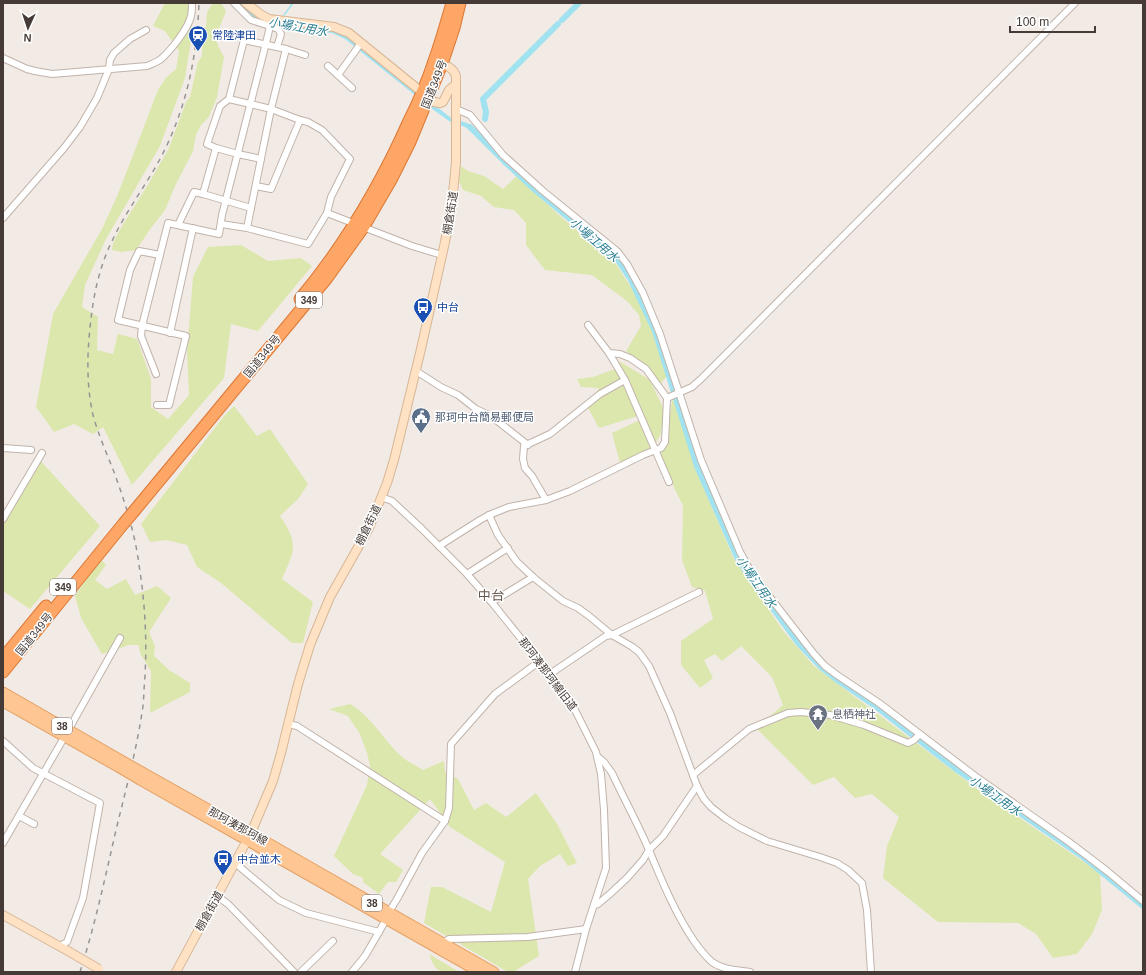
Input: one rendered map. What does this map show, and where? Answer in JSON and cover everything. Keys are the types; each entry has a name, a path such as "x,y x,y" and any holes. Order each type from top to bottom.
{"highway":[{"name":"国道349号","path":"438,63 452,3"},
{"name":"国道349号","path":"3,672 306,291 340,245 358,226 391,180 410,142 438,63 454,28 460,3"},
{"name":"国道349号","path":"3,658 123,520"}],"main road":[{"name":"那珂湊那珂線","path":"3,692 67,733 388,916 479,972"},
{"name":"那珂湊那珂線","path":"3,702 67,733"},
{"name":"那珂湊那珂線","path":"388,916 443,943 494,972"}],"street":[{"path":"3,58 27,69 43,73 58,74 147,66 161,59 181,36 191,16 192,3"},
{"path":"234,3 251,20 278,29 281,34 277,48"},
{"path":"246,3 269,19 334,28 348,33 359,46 418,89"},
{"path":"674,395 692,387 701,379 1075,3"},
{"path":"156,374 141,336 142,326 168,223 220,234 226,201 270,26"},
{"path":"3,218 64,148 80,127 97,98 109,70 110,60 114,53 130,40 146,30"},
{"path":"261,159 216,148 207,144 220,106 228,99 244,40 266,44 305,55"},
{"path":"338,75 359,46"},
{"path":"248,228 271,109 286,49"},
{"name":"棚倉街道","path":"176,972 249,837 273,780 308,650 330,597 369,528 387,483 394,460 416,371 452,204 456,162 456,76 455,71 451,68 438,63"},
{"path":"328,66 352,88"},
{"path":"434,102 443,102 449,90 456,84"},
{"path":"221,224 248,228 308,244 327,213 331,197 350,159 322,130 308,122 271,109 228,99"},
{"path":"456,109 470,115 503,155 542,191 617,251 628,264 643,293 660,334 674,395 740,552 752,574 814,654 825,666 879,703 917,737 1069,842 1143,901"},
{"path":"256,186 271,189 300,120"},
{"path":"203,194 216,148"},
{"path":"178,225 194,192 252,208"},
{"path":"327,213 412,246 442,255"},
{"path":"170,333 193,228"},
{"path":"157,405 170,405 186,336 118,320 130,270 139,251 160,255"},
{"path":"588,325 609,353 625,380 669,482"},
{"path":"609,353 620,354 630,358 646,369 674,395"},
{"path":"416,371 441,387 458,395 476,409 491,416 528,445"},
{"path":"546,500 532,476 525,468 523,458 524,446 550,434 600,394 625,380"},
{"path":"439,546 489,515 509,507 546,500 570,491 643,455 661,448 666,442 674,395"},
{"path":"3,448 31,450"},
{"path":"3,520 42,453"},
{"name":"那珂湊那珂線旧道","path":"381,497 392,502 439,546 492,602 540,661 574,708 598,757 604,810 606,868 586,930 575,972"},
{"path":"489,515 498,535 517,562 533,577 563,601 578,608 612,635 639,652 649,666 670,713 697,786 704,799 711,806 739,827 767,841 820,857 837,864 856,876 862,883 867,910 871,972"},
{"path":"467,574 508,548"},
{"path":"492,602 533,577"},
{"path":"550,674 606,636 612,635 700,592"},
{"path":"3,843 44,774 120,638"},
{"path":"352,972 365,956 422,853 445,821 449,808 451,744 495,694 540,661"},
{"path":"693,775 749,729 774,717 788,713 801,712 830,715 864,725 908,743 917,737"},
{"path":"288,724 297,726 445,821"},
{"path":"3,741 33,768 100,803 83,898 67,942 60,946"},
{"path":"598,757 604,762 612,773 679,917 694,941 704,955 712,962 729,971 750,972"},
{"path":"594,905 598,904 611,893 643,860 649,850 663,836 697,786"},
{"path":"19,816 34,824"},
{"path":"235,864 278,900 306,914 379,932"},
{"path":"218,896 228,904 294,972"},
{"path":"3,915 102,970"},
{"path":"443,943 449,939 528,937 586,930"},
{"path":"301,972 333,941"}],"green space":[{"path":"165,3 190,3 192,34 185,78 160,146 106,239 85,285 82,307 98,317 97,350 113,354 118,334 137,339 151,379 151,407 168,419 189,395 187,351 193,277 208,247 241,245 268,261 301,258 312,266 258,331 231,324 224,378 132,485 103,427 93,434 74,424 54,432 36,407 53,314 102,229 118,194 158,90 166,78 176,69 179,51 165,31 153,26"},
{"path":"213,3 221,3 226,11 216,37 218,46 224,57 217,97 209,117 201,125 196,135 193,151 175,186 165,210 136,250 121,252 112,250 113,243 122,226 169,148 186,102 190,97 198,62 202,56 203,31 206,26 207,12"},
{"path":"461,166 468,171 484,176 503,189 517,176 561,217 613,259 635,294 653,333 668,375 660,384 647,367 626,351 641,326 639,315 627,301 592,275 545,270 526,245 526,223 514,210 494,207 481,196 463,190 459,181"},
{"path":"619,361 650,380 665,412 660,436 656,442 648,449 620,463 612,433 644,418"},
{"path":"615,369 626,385 638,416 599,428 588,408 599,388 581,387 577,379 593,377"},
{"path":"676,399 695,468 734,559 784,632 814,666 980,791 1100,873 1102,910 1092,934 1077,954 1053,958 1036,934 1018,923 938,922 883,878 887,846 899,817 872,794 855,798 834,777 813,785 756,728 783,705 772,677 741,646 722,661 715,654 704,660 713,678 700,688 681,665 681,641 713,619 705,591 692,587 682,560 683,506 659,456 668,444 672,401"},
{"path":"234,406 257,436 270,429 308,484 298,499 280,516 290,534 293,547 290,561 282,579 313,602 303,643 292,643 221,583 197,567 187,545 166,540 150,542 141,524 224,416"},
{"path":"37,457 100,526 30,609 3,591 3,514"},
{"path":"100,558 106,565 95,580 107,589 126,579 135,595 157,586 171,598 149,632 155,646 154,656 169,670 190,683 190,692 150,713 151,671 140,653 139,645 129,645 102,654 81,618 75,596"},
{"path":"350,704 370,721 402,757 411,763 423,770 444,761 445,772 458,779 474,810 486,803 506,817 536,793 557,824 577,863 568,866 560,854 540,866 528,879 539,956 513,972 508,972 424,923 431,887 442,887 491,912 505,862 450,827 430,799 380,854 403,870 396,882 388,882 379,894 363,882 363,878 353,874 334,856 367,785 370,765 360,734 348,716 329,709"},
{"path":"429,954 459,972 443,972 434,965"}],"water":[{"path":"268,21 332,29 348,36 451,118 467,123 477,130 474,133 465,127 449,121 345,39 332,33 267,24"}],"waterway":[{"name":"小場江用水","path":"239,3 249,14 262,21"},
{"path":"284,15 293,3"},
{"path":"562,20 579,3"},
{"path":"485,119 486,112 483,99 558,24"},
{"name":"小場江用水","path":"470,127 534,189 616,257 630,278 655,331 697,466 738,559 799,644 822,668 836,679 874,705 956,769 1082,856 1143,906"}],"railway":[{"path":"80,972 100,901 141,722 146,662 144,607 135,541 126,506 97,429 89,391 88,367 91,319 94,298 105,256 119,227 160,159 177,122 193,64 199,3"}],"place":[{"name":"常陸津田","path":"198,52"},
{"name":"中台","path":"423,324"},
{"name":"那珂中台簡易郵便局","path":"421,434"},
{"name":"息栖神社","path":"818,731"},
{"name":"中台並木","path":"223,876"}],"district":[{"name":"中台","path":"491,595"}]}
